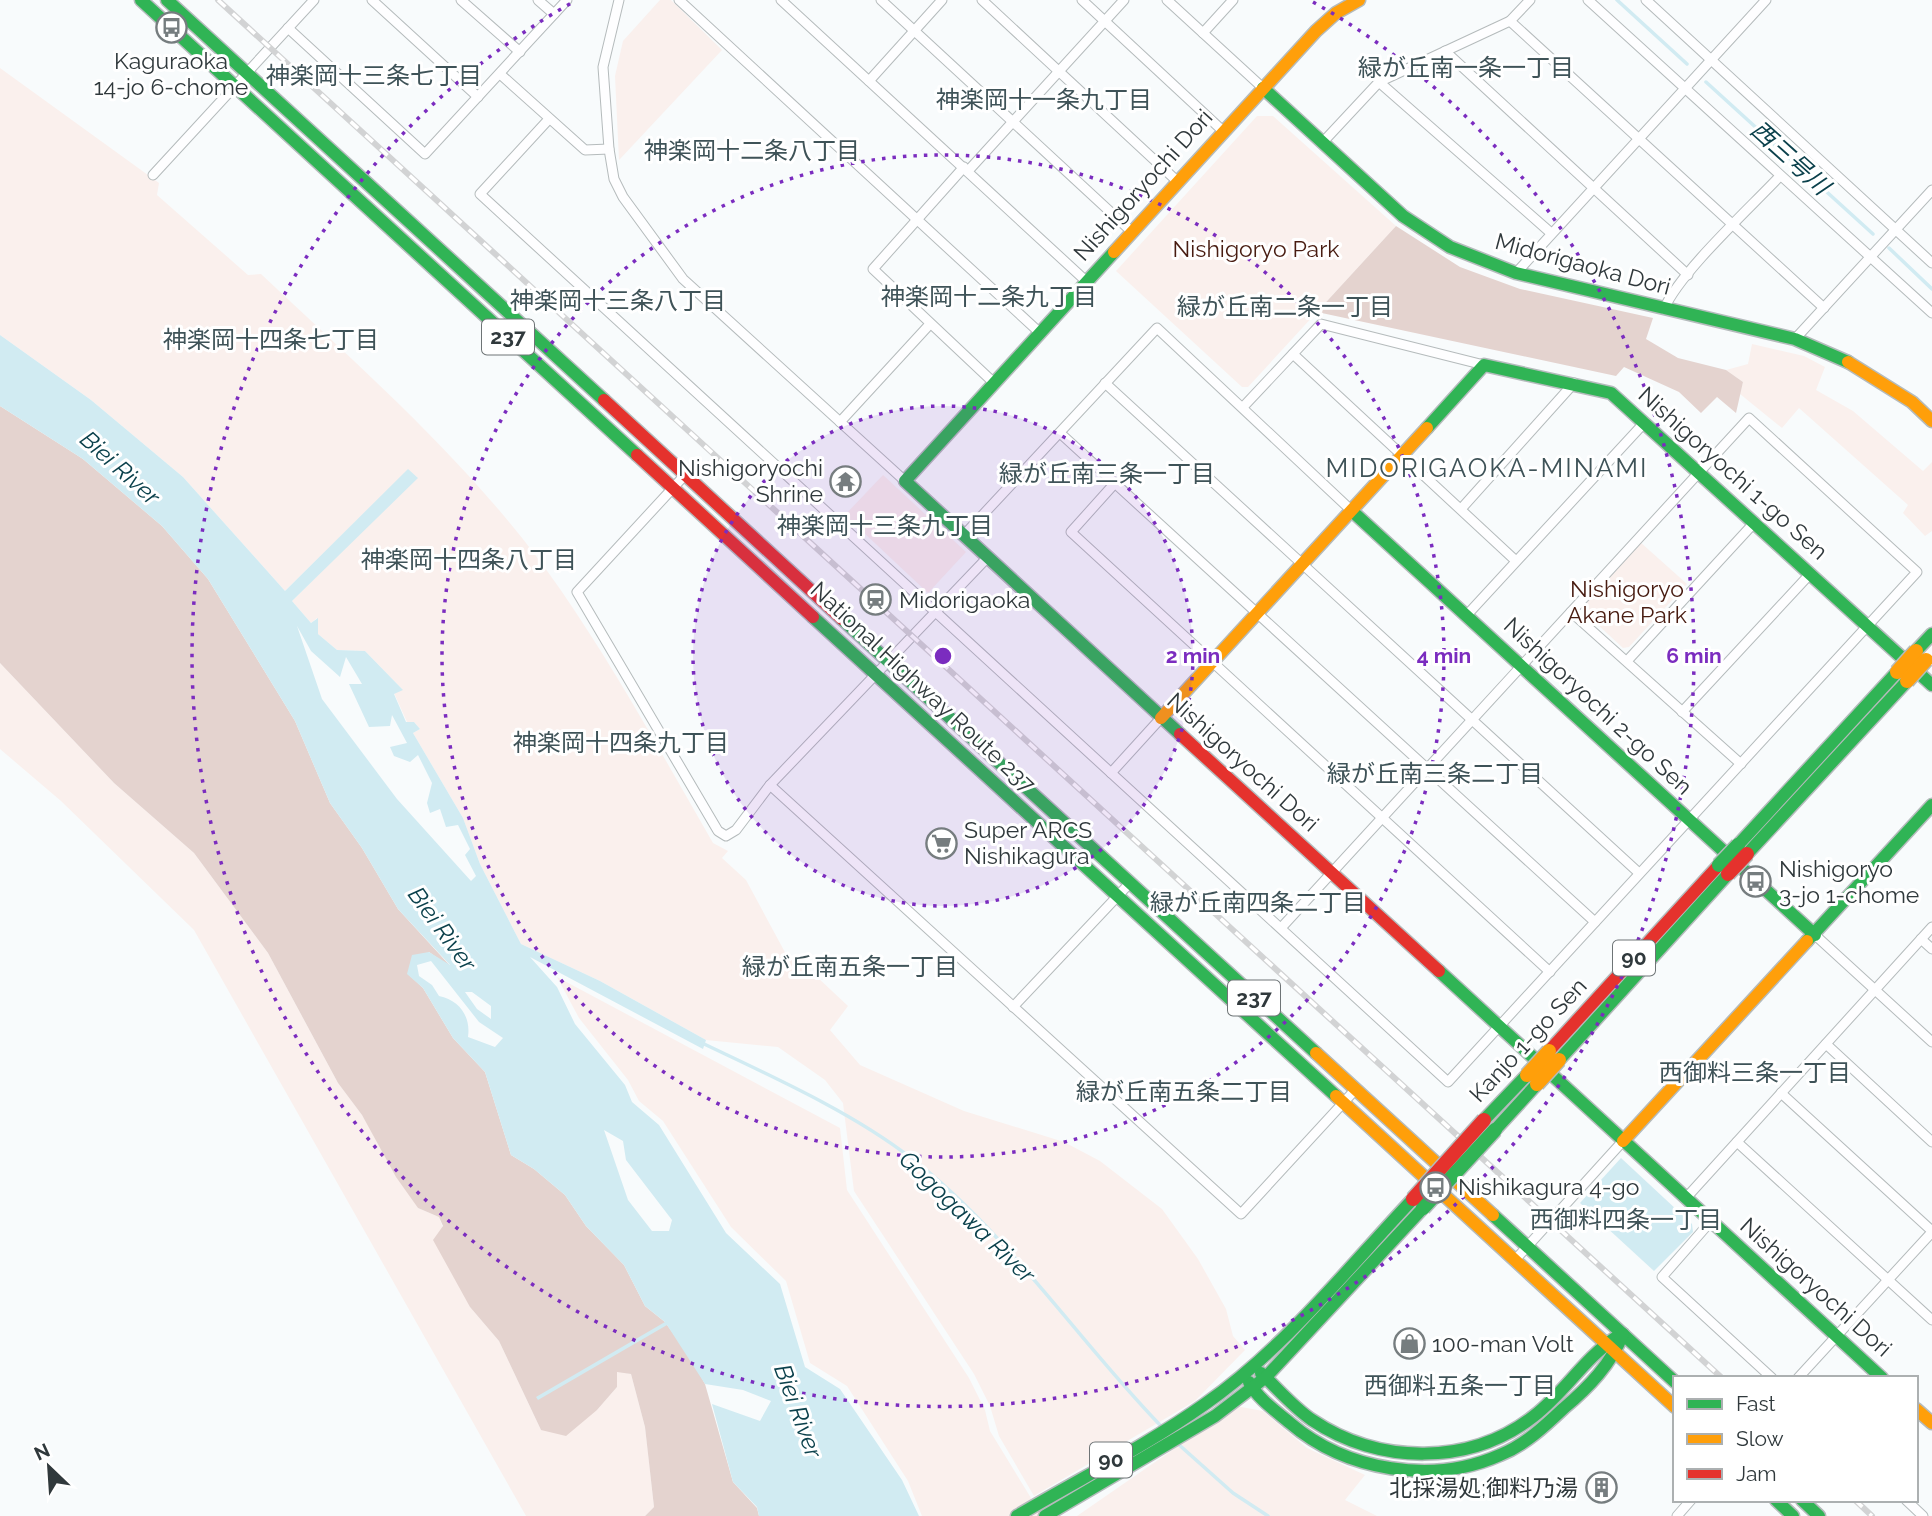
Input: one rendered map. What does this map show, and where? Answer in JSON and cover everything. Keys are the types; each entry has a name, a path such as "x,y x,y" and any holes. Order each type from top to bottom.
{"main road":[{"name":"National Highway Route 237","path":"141,0 1673,1405"},
{"name":"National Highway Route 237","path":"167,0 886,662 1673,1380"},
{"path":"1263,88 1315,31 1336,13 1359,0"},
{"name":"Nishigoryochi Dori","path":"1263,88 905,481 1880,1376"},
{"name":"Midorigaoka Dori","path":"1263,88 1427,234 1479,260 1516,273 1795,339 1861,367 1912,402 1932,421"},
{"path":"319,164 331,151"},
{"path":"1161,718 1484,365"},
{"name":"Nishigoryochi 1-go Sen","path":"1484,365 1611,393 1932,685"},
{"name":"Nishigoryochi 2-go Sen","path":"1352,511 1815,935"},
{"name":"Kanjo 1-go Sen","path":"1045,1516 1215,1416 1266,1377 1490,1125 1902,676 1925,655 1932,634"},
{"path":"1623,1141 1932,805"},
{"name":"Kanjo 1-go Sen","path":"1017,1516 1204,1405 1248,1370 1418,1204"},
{"path":"1248,1370 1266,1377 1311,1419 1353,1442 1403,1454 1444,1454 1488,1444 1523,1425 1553,1399 1606,1344 1623,1334"},
{"path":"1248,1370 1252,1388 1317,1443 1369,1465 1413,1471 1456,1468 1499,1456 1534,1435 1570,1404 1617,1354 1623,1334"},
{"path":"1918,1411 1932,1423"},
{"path":"1778,1502 1793,1516"},
{"path":"1804,1502 1819,1516"}],"street":[{"path":"153,175 314,0"},
{"path":"372,0 478,97"},
{"path":"461,0 520,52"},
{"path":"538,0 554,15"},
{"path":"288,28 425,154 567,0"},
{"path":"619,0 604,67 609,149 614,179 623,197 683,279 905,481"},
{"path":"679,0 1039,332"},
{"path":"781,0 1086,281"},
{"path":"881,0 1131,231"},
{"path":"869,81 942,0"},
{"path":"982,0 1177,181"},
{"path":"1082,0 1223,131"},
{"path":"993,382 873,269 966,169 1014,123 1124,0"},
{"path":"1167,0 1263,88"},
{"path":"1203,33 1233,0"},
{"path":"1323,142 1379,82 1510,21 1530,0"},
{"path":"1588,0 1932,313"},
{"path":"1646,0 1932,263"},
{"path":"1516,273 1766,0"},
{"path":"1510,21 1824,308"},
{"path":"1445,51 1688,275"},
{"path":"500,74 585,150 609,149"},
{"path":"1379,82 1551,233"},
{"path":"549,119 480,194 1448,1082 1917,572 1749,418 1281,928"},
{"path":"1664,309 1688,275 1780,176"},
{"path":"1795,339 1932,190"},
{"path":"840,422 930,324"},
{"path":"1244,406 1321,324 1484,365"},
{"path":"964,535 1157,328 1244,406 1352,511"},
{"path":"1293,354 1516,561"},
{"path":"1105,383 1639,873"},
{"path":"1461,509 1574,383"},
{"path":"1466,616 1645,422"},
{"path":"1060,433 1595,922"},
{"path":"684,476 578,592 722,835 734,833 770,785 987,558"},
{"path":"1115,483 1071,533 1550,972"},
{"path":"1627,661 1754,523"},
{"path":"1682,712 1810,573"},
{"path":"1571,612 1741,764"},
{"path":"1111,773 1161,718"},
{"path":"770,785 1241,1214 1355,1090"},
{"path":"1013,1007 1129,884"},
{"path":"1686,1198 1932,928"},
{"path":"1815,935 1932,1042"},
{"path":"1922,939 1932,949"},
{"path":"1826,1044 1932,1142"},
{"path":"1781,1093 1932,1231 1800,1376"},
{"path":"1515,1260 1623,1141"},
{"path":"1737,1142 1932,1320"},
{"path":"1711,1222 1662,1277 1770,1376"},
{"path":"1677,1516 1689,1502"},
{"path":"1908,1502 1923,1516"}],"green space":[{"path":"660,0 671,0 722,50 619,160 615,76 623,41"},
{"path":"0,68 159,183 157,195 248,275 261,274 419,424 493,503 528,545 581,620 713,843 728,851 722,858 746,880 787,956 799,960 848,1006 830,1030 860,1065 964,1111 1064,1142 1100,1161 1162,1209 1198,1259 1226,1309 1233,1336 1245,1350 1195,1401 1034,1496 999,1436 990,1406 974,1374 854,1191 843,1103 825,1080 778,1047 706,1040 600,981 521,944 480,864 463,818 413,733 420,729 414,722 407,722 394,693 402,689 365,651 337,650 318,634 317,618 311,623 292,601 417,477 408,470 285,591 183,477 91,400 0,335"},
{"name":"Nishigoryo Park","path":"1257,116 1273,116 1396,226 1248,387 1242,387 1116,271"},
{"path":"1752,344 1804,356 1825,367 1816,390 1853,411 1923,471 1932,462 1932,531 1925,536 1903,513 1908,505 1799,408 1782,428 1740,394 1743,382 1726,370 1748,364"},
{"path":"883,475 966,552 928,593 845,515"},
{"name":"Nishigoryo Akane Park","path":"1640,542 1687,584 1629,647 1623,648 1582,610 1582,604"},
{"path":"0,663 114,783 194,853 268,953 338,1083 362,1115 418,1208 439,1217 470,1307 499,1341 541,1430 597,1410 617,1387 617,1371 631,1374 645,1427 654,1507 645,1516 526,1516 194,930 61,801 0,749"},
{"path":"557,977 840,1128 847,1190 969,1378 985,1410 990,1431 1042,1516 922,1516 908,1481 847,1386 810,1363 786,1281 731,1227 663,1121 639,1101 628,1080 579,1018"},
{"path":"1236,1406 1263,1411 1307,1448 1365,1475 1345,1500 1377,1516 1077,1516"}],"shaded area":[{"path":"1396,226 1460,267 1520,289 1653,318 1646,339 1678,358 1726,370 1743,382 1736,413 1717,397 1701,413 1679,392 1624,367 1616,376 1317,312"},
{"path":"0,406 83,459 162,526 208,579 295,721 330,803 362,848 398,909 453,969 429,952 408,974 423,988 453,1038 485,1072 511,1155 534,1169 565,1195 586,1226 624,1265 645,1306 665,1322 690,1357 705,1384 733,1482 757,1508 759,1516 645,1516 654,1507 645,1427 631,1374 617,1372 617,1387 597,1410 566,1436 541,1430 499,1341 470,1307 433,1240 443,1226 439,1217 418,1208 396,1177 362,1115 338,1083 268,953 194,853 114,783 0,663"}],"water":[{"name":"Biei River","path":"0,335 91,400 183,477 285,591 408,469 418,478 292,601 311,623 318,618 318,634 337,650 365,651 403,690 394,694 406,722 414,722 420,729 413,733 463,818 480,864 521,944 600,981 706,1040 703,1049 530,957 557,987 575,1024 625,1085 632,1102 659,1125 726,1233 780,1284 805,1367 840,1389 902,1480 919,1516 759,1516 757,1507 733,1482 712,1404 760,1421 771,1401 743,1390 705,1384 667,1325 538,1400 536,1397 665,1322 645,1306 624,1265 586,1226 565,1195 534,1169 511,1155 485,1072 453,1038 423,988 407,974 412,955 429,952 450,965 398,909 362,848 330,803 295,721 208,579 162,526 83,459 0,406","holes":["297,626 311,651 340,677 346,657 362,684 349,684 369,727 390,726 392,715 407,743 390,747 394,756 410,762 418,755 432,783 427,803 430,813 440,809 446,827 458,825 470,849 465,855 476,876 471,881 397,799 322,699","431,961 479,1022 503,1038 495,1047 468,1037 468,1022 462,1010 452,1001 439,996 432,985 419,976 417,965","465,992 472,992 491,1006 491,1019 477,1009","604,1130 623,1141 626,1160 672,1220 669,1231 652,1231 628,1200"]},
{"path":"1621,1158 1692,1224 1693,1232 1654,1271 1580,1203"}],"waterway":[{"name":"西三号川","path":"1617,0 1687,64"},
{"name":"西三号川","path":"1706,82 1873,234"},
{"name":"西三号川","path":"1889,248 1932,289"},
{"name":"Gogogawa River","path":"702,1043 782,1081 863,1125 911,1158 946,1187 1010,1252 1160,1425"},
{"name":"Gogogawa River","path":"1177,1443 1233,1493 1268,1516"}],"railway":[{"path":"218,0 1720,1376"},
{"path":"1857,1502 1872,1516"}],"traffic: fast":[{"path":"141,0 637,455"},
{"path":"167,0 604,400"},
{"path":"1263,88 1403,216 1450,247 1516,273 1795,339 1848,362"},
{"path":"1114,252 905,481 1180,734"},
{"path":"1427,428 1484,365 1611,393 1932,685"},
{"path":"1352,511 1815,935"},
{"path":"813,617 1336,1096"},
{"path":"842,619 1316,1053"},
{"path":"1916,651 1932,634"},
{"path":"1738,845 1897,672"},
{"path":"1747,854 1907,681"},
{"path":"1807,941 1932,805"},
{"path":"1719,865 1738,845"},
{"path":"1559,1060 1728,874"},
{"path":"1439,971 1880,1376"},
{"path":"1484,1120 1527,1075"},
{"path":"1495,1130 1537,1084"},
{"path":"1423,1208 1495,1130"},
{"path":"1017,1516 1159,1434 1234,1382 1262,1359 1314,1307 1413,1199"},
{"path":"1045,1516 1215,1416 1266,1377 1423,1208"},
{"path":"1493,1215 1673,1380"},
{"path":"1249,1382 1262,1399 1290,1423 1337,1452 1363,1462 1391,1468 1419,1471 1447,1469 1500,1455 1534,1434 1582,1392 1612,1355 1623,1334"},
{"path":"1261,1373 1305,1415 1338,1435 1395,1452 1424,1454 1482,1444 1509,1432 1534,1416 1593,1356 1615,1338"},
{"path":"1778,1502 1793,1516"},
{"path":"1804,1502 1819,1516"}],"traffic: slow":[{"path":"1114,252 1316,31 1336,13 1359,0"},
{"path":"1848,362 1912,402 1932,421"},
{"path":"1161,718 1427,428"},
{"path":"1897,672 1916,651"},
{"path":"1907,681 1926,660"},
{"path":"1623,1141 1807,941"},
{"path":"1527,1075 1549,1051"},
{"path":"1316,1053 1493,1215"},
{"path":"1537,1084 1559,1060"},
{"path":"1336,1096 1673,1405"},
{"path":"1918,1411 1932,1423"}],"traffic: jam":[{"path":"604,400 842,619"},
{"path":"637,455 813,617"},
{"path":"1180,734 1439,971"},
{"path":"1728,874 1747,854"},
{"path":"1549,1051 1719,865"},
{"path":"1413,1199 1484,1120"}],"place":[{"name":"Kaguraoka 14-jo 6-chome","path":"171,27"},
{"name":"Nishigoryochi Shrine","path":"846,481"},
{"name":"Midorigaoka","path":"876,600"},
{"name":"Super ARCS Nishikagura","path":"941,843"},
{"name":"Nishigoryo 3-jo 1-chome","path":"1756,882"},
{"name":"Nishikagura 4-go","path":"1435,1187"},
{"name":"100-man Volt","path":"1409,1344"},
{"name":"北採湯処;御料乃湯","path":"1601,1488"}],"district":[{"name":"緑が丘南一条一丁目","path":"1466,68"},
{"name":"神楽岡十三条七丁目","path":"374,76"},
{"name":"神楽岡十一条九丁目","path":"1044,100"},
{"name":"神楽岡十二条八丁目","path":"752,151"},
{"name":"神楽岡十二条九丁目","path":"989,297"},
{"name":"神楽岡十三条八丁目","path":"618,301"},
{"name":"緑が丘南二条一丁目","path":"1285,307"},
{"name":"神楽岡十四条七丁目","path":"271,340"},
{"name":"MIDORIGAOKA-MINAMI","path":"1487,468"},
{"name":"緑が丘南三条一丁目","path":"1107,474"},
{"name":"神楽岡十三条九丁目","path":"885,526"},
{"name":"神楽岡十四条八丁目","path":"469,560"},
{"name":"神楽岡十四条九丁目","path":"621,743"},
{"name":"緑が丘南三条二丁目","path":"1435,774"},
{"name":"緑が丘南四条二丁目","path":"1258,903"},
{"name":"緑が丘南五条一丁目","path":"850,967"},
{"name":"西御料三条一丁目","path":"1755,1073"},
{"name":"緑が丘南五条二丁目","path":"1184,1092"},
{"name":"西御料四条一丁目","path":"1626,1220"},
{"name":"西御料五条一丁目","path":"1460,1386"}]}
